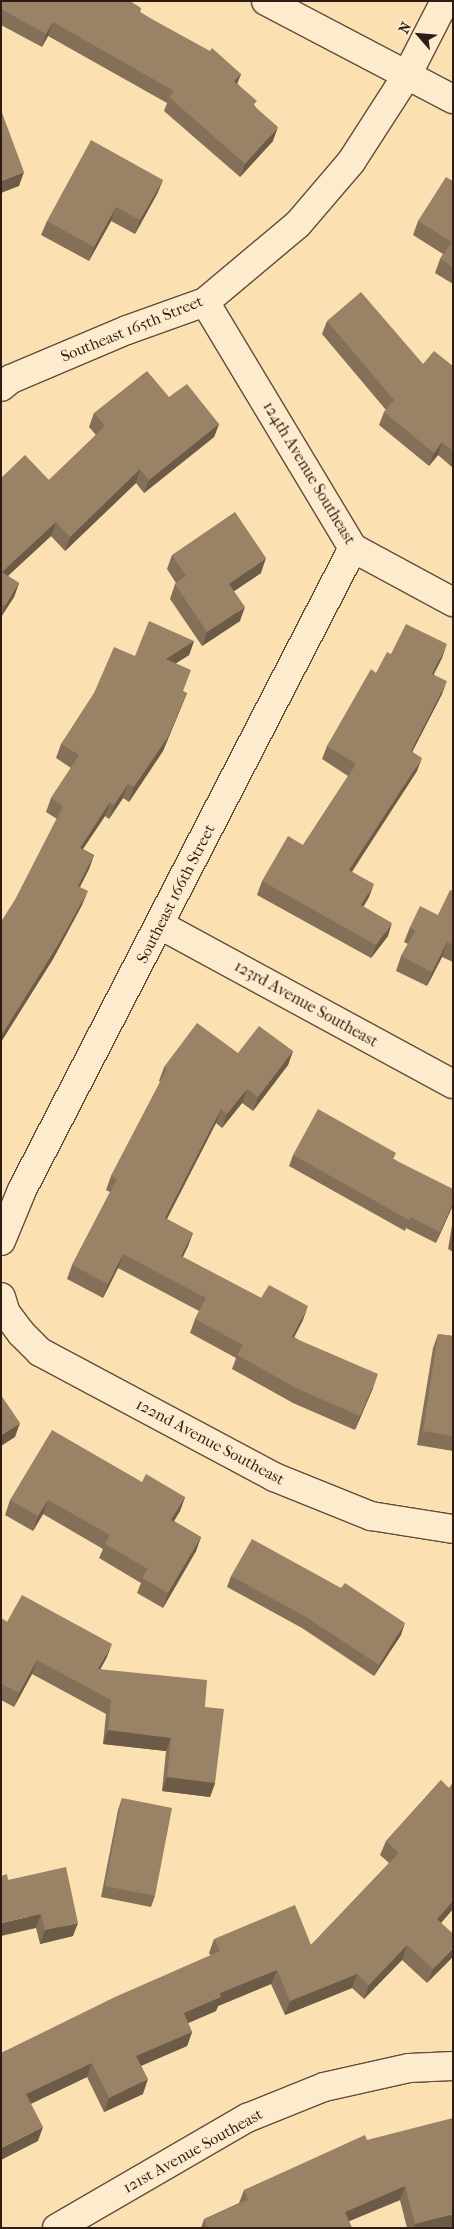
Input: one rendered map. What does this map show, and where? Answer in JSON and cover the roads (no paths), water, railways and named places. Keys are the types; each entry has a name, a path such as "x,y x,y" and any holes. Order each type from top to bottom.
{"street":[{"path":"266,1 453,99"},
{"path":"407,75 445,1"},
{"name":"Southeast 165th Street","path":"1,387 11,379 127,330 205,302 298,224 351,162 407,75"},
{"name":"124th Avenue Southeast","path":"205,302 353,548 453,602"},
{"name":"Southeast 166th Street","path":"1,1241 22,1190 353,548"},
{"name":"123rd Avenue Southeast","path":"160,925 453,1084"},
{"name":"122nd Avenue Southeast","path":"1,1297 6,1313 21,1334 40,1352 274,1477 371,1516 453,1529"},
{"name":"121st Avenue Southeast","path":"57,2228 247,2118 324,2087 409,2068 453,2066"}]}
